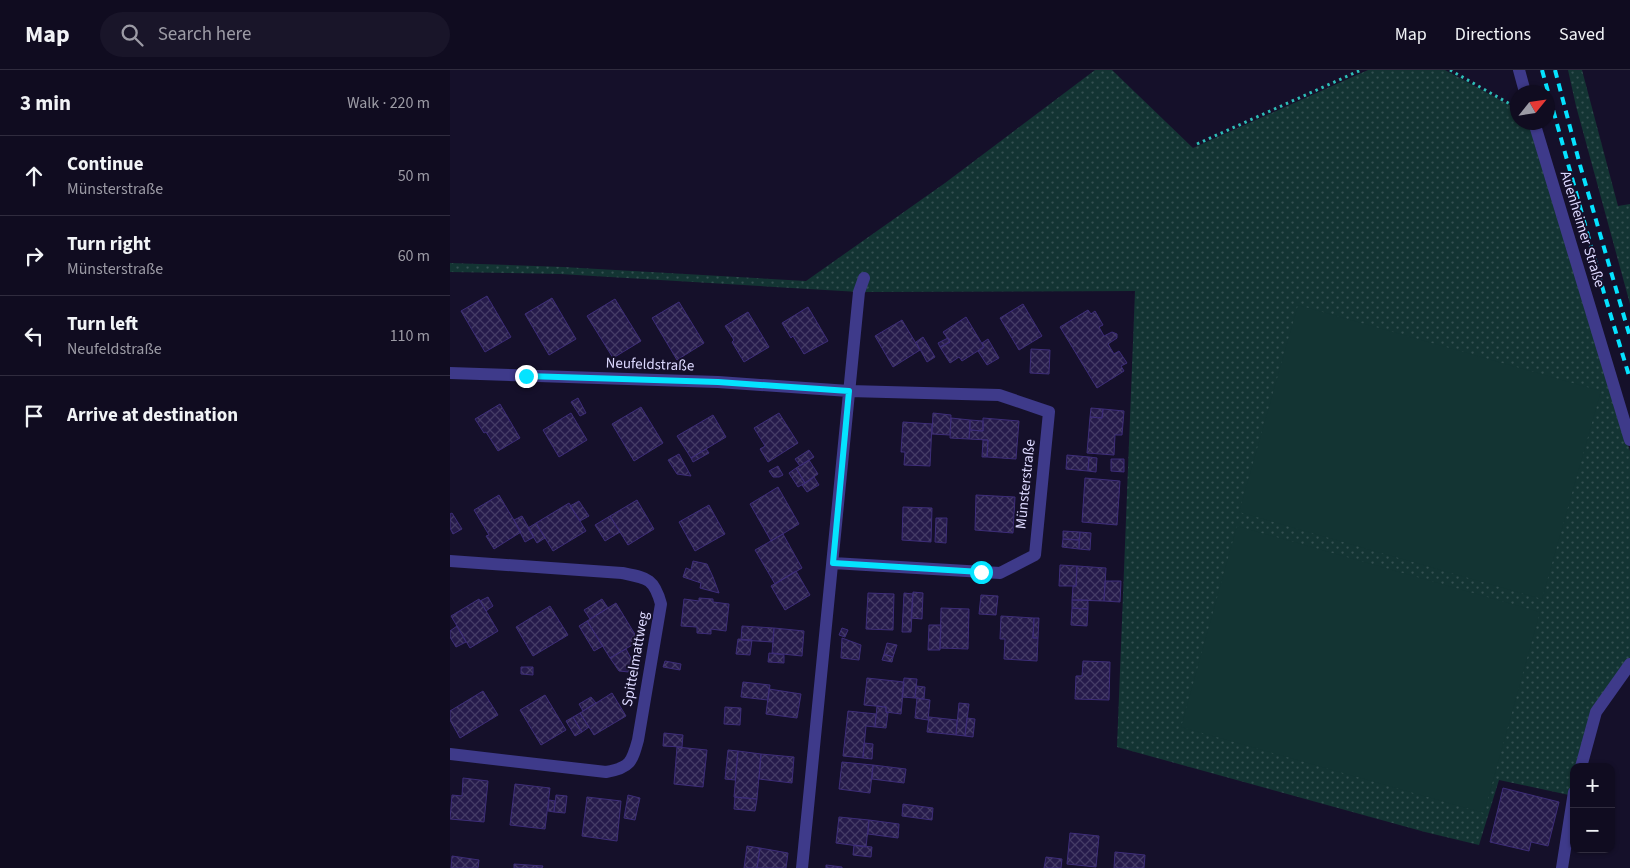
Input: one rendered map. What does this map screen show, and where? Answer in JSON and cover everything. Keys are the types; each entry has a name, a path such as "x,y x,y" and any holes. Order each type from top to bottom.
{"street":[{"path":"1519,71 1523,85"},
{"name":"Auenheimer Straße","path":"1536,130 1630,440"},
{"path":"802,868 849,391 856,342 860,292 864,278"},
{"name":"Neufeldstraße","path":"450,373 718,382 849,391"},
{"name":"Münsterstraße","path":"833,563 1000,573 1035,555 1049,412 999,395 849,391"},
{"name":"Spittelmattweg","path":"450,561 622,573 638,576 651,581 657,589 661,604 638,740 629,765 620,770 606,772 450,754"},
{"path":"1582,763 1596,712 1630,664"},
{"path":"1562,868 1571,808"}],"path":[{"path":"1197,144 1361,70"},
{"path":"1450,70 1510,104"}],"green space":[{"path":"1095,70 1112,70 1193,148 1368,70 1445,70 1510,105 1510,130 1539,130 1598,344 1630,451 1630,660 1593,713 1578,763 1570,763 1569,795 1499,780 1479,845 1425,832 1117,747 1135,291 859,292 560,274 450,272 450,263 563,267 806,281 945,183"},
{"path":"1568,70 1582,70 1618,206 1630,204 1630,304 1576,106"},
{"path":"1298,305 1601,391 1542,599 1239,512"},
{"path":"1237,526 1540,612 1484,813 1181,727"}],"building":[{"path":"487,296 511,337 485,352 461,311"},
{"path":"552,298 576,339 549,355 525,314"},
{"path":"615,299 641,341 613,358 587,316"},
{"path":"679,302 704,343 677,360 652,318"},
{"path":"1023,304 1042,336 1019,350 1000,318"},
{"path":"808,307 828,341 804,354 782,323"},
{"path":"1088,310 1091,314 1095,311 1103,325 1099,327 1104,336 1112,332 1117,334 1117,338 1108,344 1114,354 1119,351 1127,363 1121,366 1124,371 1097,388 1060,327"},
{"path":"748,312 769,347 744,362 725,326"},
{"path":"966,317 984,347 962,361 959,357 950,363 940,347 950,342 943,332"},
{"path":"902,320 920,350 893,367 875,336"},
{"path":"923,337 935,357 927,362 916,342"},
{"path":"948,338 950,342 940,347 938,343"},
{"path":"988,339 999,358 987,365 978,351 984,347 982,343"},
{"path":"1031,349 1050,350 1049,374 1030,373"},
{"path":"578,398 586,413 580,416 571,402"},
{"path":"500,404 520,438 498,451 475,419"},
{"path":"641,407 663,443 634,461 612,424"},
{"path":"1091,408 1103,409 1102,418 1090,417"},
{"path":"1103,409 1124,411 1122,435 1115,435 1114,455 1087,453 1090,417 1102,418"},
{"path":"571,413 587,440 559,457 543,430"},
{"path":"779,413 798,443 768,462 760,449 765,446 754,428"},
{"path":"933,413 951,415 950,435 932,434"},
{"path":"713,415 726,437 691,458 677,436"},
{"path":"951,418 970,420 969,439 950,438"},
{"path":"983,418 1019,421 1016,459 987,457 988,440 969,439 970,430 983,431"},
{"path":"970,420 983,421 983,431 970,430"},
{"path":"903,422 932,424 930,466 904,465 905,452 901,452"},
{"path":"983,440 988,440 987,457 982,457"},
{"path":"706,449 709,453 693,462 691,458"},
{"path":"809,450 814,457 800,466 795,459"},
{"path":"679,454 691,476 677,474 668,460"},
{"path":"1067,455 1089,457 1088,471 1066,469"},
{"path":"1089,457 1097,458 1096,472 1088,471"},
{"path":"1111,459 1124,459 1124,472 1111,471"},
{"path":"809,460 818,474 805,483 796,468"},
{"path":"778,466 783,475 773,477 769,471"},
{"path":"796,468 805,483 798,487 789,473"},
{"path":"814,477 819,485 807,492 802,485"},
{"path":"1085,478 1120,481 1117,525 1082,522"},
{"path":"778,487 799,524 771,541 750,504"},
{"path":"499,495 521,532 494,549 486,536 489,535 474,510"},
{"path":"976,495 1015,497 1013,533 975,530"},
{"path":"637,500 654,529 628,545 610,516"},
{"path":"579,501 589,516 580,521 570,506"},
{"path":"569,503 586,531 553,551 536,523"},
{"path":"709,505 725,534 695,551 679,522"},
{"path":"903,507 932,508 931,542 902,540"},
{"path":"452,513 462,529 453,534 450,528 450,514"},
{"path":"522,516 534,537 525,542 514,520"},
{"path":"610,516 620,532 605,541 595,525"},
{"path":"936,518 947,518 946,543 935,542"},
{"path":"536,523 545,538 537,543 528,528"},
{"path":"1063,531 1080,532 1079,540 1063,539"},
{"path":"1080,532 1091,533 1090,550 1079,549"},
{"path":"783,534 802,568 775,584 755,550"},
{"path":"1063,539 1079,540 1079,549 1062,547"},
{"path":"693,561 707,564 719,593 700,588 701,583 683,577 686,568 691,570"},
{"path":"1060,565 1077,566 1076,586 1059,586"},
{"path":"1077,566 1106,568 1104,601 1072,600 1073,586 1076,586"},
{"path":"796,571 810,595 785,610 771,586"},
{"path":"1105,581 1121,581 1120,602 1104,601"},
{"path":"913,592 923,593 922,619 911,618"},
{"path":"868,593 894,594 893,630 866,629"},
{"path":"904,593 913,594 911,632 902,632"},
{"path":"981,595 998,596 996,615 979,614"},
{"path":"488,597 493,606 486,611 480,601"},
{"path":"699,598 713,599 713,602 729,604 726,631 711,629 711,634 697,633 697,627 681,626 684,599 699,601"},
{"path":"479,599 498,631 470,648 451,616"},
{"path":"602,599 608,608 590,619 584,610"},
{"path":"1072,600 1088,600 1088,609 1072,608"},
{"path":"616,603 639,641 610,658 587,621"},
{"path":"550,606 568,635 533,656 516,627"},
{"path":"941,608 969,609 968,649 940,648"},
{"path":"1072,608 1088,609 1087,626 1071,625"},
{"path":"1001,616 1034,618 1033,638 1038,638 1037,661 1004,659 1005,639 1000,639"},
{"path":"1034,618 1039,618 1038,638 1033,638"},
{"path":"587,621 603,646 594,651 579,626"},
{"path":"929,625 941,625 940,650 928,650"},
{"path":"457,626 466,642 456,647 450,637 450,631"},
{"path":"742,626 774,628 773,642 741,640"},
{"path":"774,628 804,631 802,656 772,653"},
{"path":"842,628 848,630 845,637 839,635"},
{"path":"842,638 861,645 859,660 841,658"},
{"path":"738,639 752,640 750,655 736,654"},
{"path":"887,643 897,645 893,657 884,654"},
{"path":"626,649 639,673 619,671 610,658"},
{"path":"769,653 784,655 784,663 768,662"},
{"path":"884,654 893,657 892,662 882,660"},
{"path":"665,661 681,664 680,670 663,667"},
{"path":"1083,661 1110,662 1109,700 1075,699 1076,676 1082,676"},
{"path":"521,667 533,667 533,675 521,674"},
{"path":"867,678 904,682 901,714 886,712 886,707 864,705"},
{"path":"904,678 917,679 915,698 902,697"},
{"path":"743,682 770,685 768,700 741,697"},
{"path":"916,686 925,687 924,699 915,698"},
{"path":"769,689 801,694 797,718 766,714"},
{"path":"483,691 498,715 460,738 450,720 450,711"},
{"path":"612,693 626,716 594,735 580,713"},
{"path":"545,695 566,730 541,745 520,710"},
{"path":"591,697 596,703 583,711 579,704"},
{"path":"917,698 930,700 928,720 915,718"},
{"path":"959,703 969,704 965,736 956,735"},
{"path":"877,706 886,707 886,712 888,713 886,728 875,727"},
{"path":"725,707 741,708 740,725 724,724"},
{"path":"848,711 876,714 875,727 866,726 863,758 843,756"},
{"path":"580,713 589,727 582,732 573,717"},
{"path":"573,717 582,732 575,736 566,721"},
{"path":"929,717 957,720 956,735 927,732"},
{"path":"967,718 975,719 973,737 965,736"},
{"path":"664,733 683,735 682,747 663,746"},
{"path":"864,743 873,744 872,759 863,758"},
{"path":"677,747 707,750 703,787 674,784"},
{"path":"728,750 738,751 735,780 725,779"},
{"path":"738,751 761,754 757,799 734,797"},
{"path":"761,754 794,757 792,783 759,779"},
{"path":"842,762 873,765 870,793 839,789"},
{"path":"873,765 906,769 904,783 872,779"},
{"path":"463,778 488,781 484,822 450,819 452,795 462,796"},
{"path":"515,784 550,788 545,829 510,825"},
{"path":"1503,788 1559,802 1548,846 1531,842 1529,851 1490,842"},
{"path":"556,795 567,796 565,813 554,812"},
{"path":"628,795 640,798 635,820 624,818"},
{"path":"587,797 621,801 617,841 582,836"},
{"path":"735,797 757,799 755,811 734,809"},
{"path":"549,800 555,801 554,812 548,811"},
{"path":"903,804 933,808 932,820 902,816"},
{"path":"839,817 869,820 866,847 836,843"},
{"path":"869,820 899,824 898,838 868,834"},
{"path":"1070,833 1099,836 1096,867 1067,864"},
{"path":"854,845 872,847 871,857 853,855"},
{"path":"747,846 760,848 757,868 744,868"},
{"path":"760,848 788,853 786,868 757,868"},
{"path":"1115,852 1145,855 1144,868 1114,868"},
{"path":"452,856 479,860 478,868 451,868"},
{"path":"1046,857 1062,859 1061,868 1044,868"},
{"path":"514,864 543,866 542,868 514,868"},
{"path":"826,865 842,867 842,868 826,868"}],"railway":[{"path":"1542,70 1630,379"},
{"path":"1555,70 1580,165 1630,337"}],"route":[{"path":"526,376 718,382 849,391 833,563 981,572"}]}
